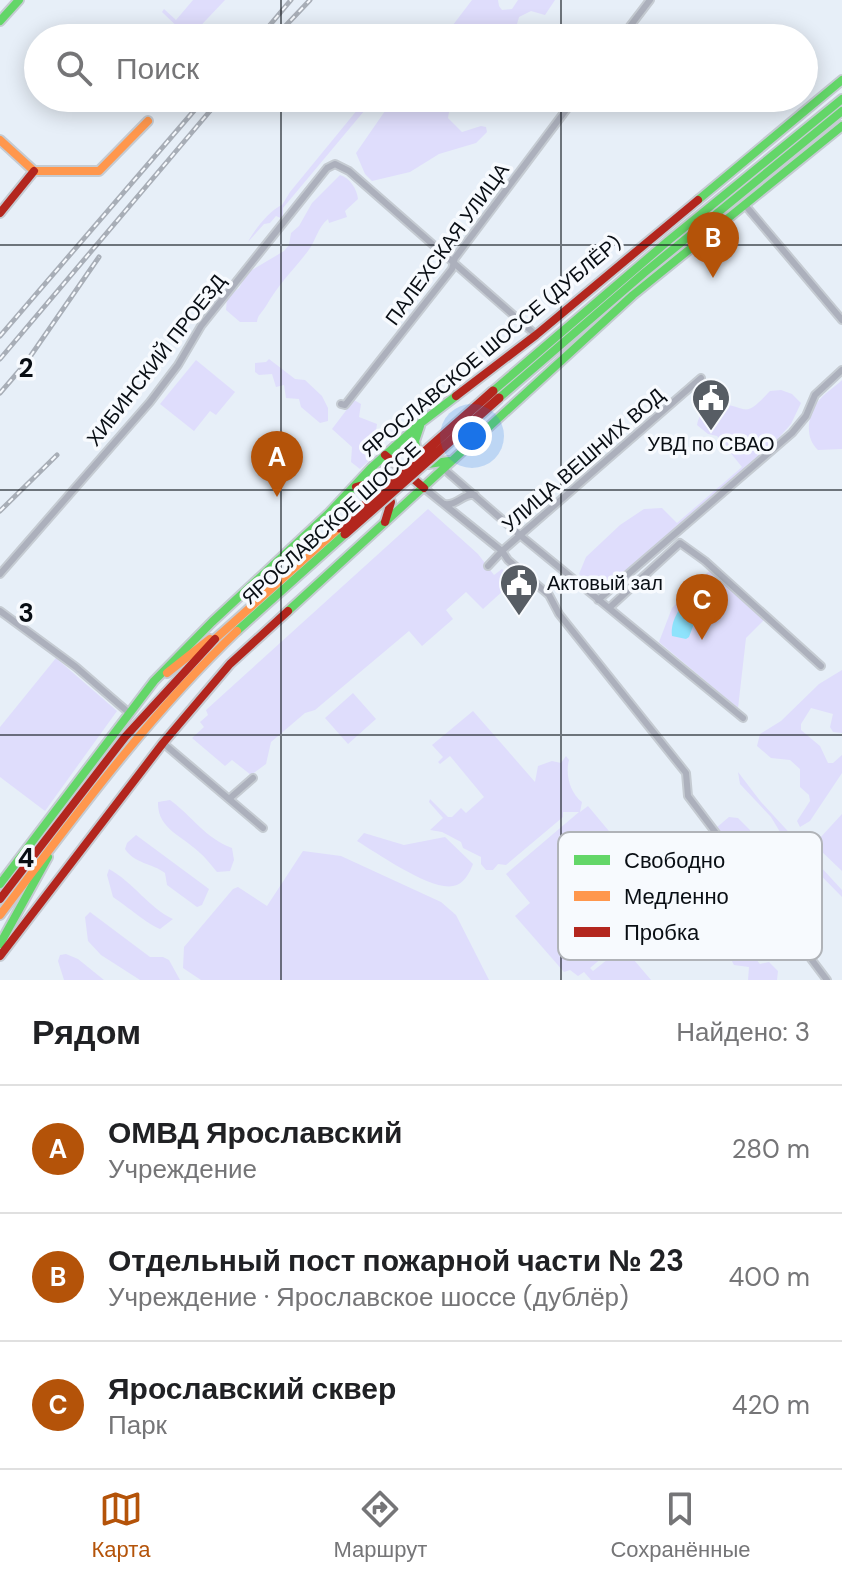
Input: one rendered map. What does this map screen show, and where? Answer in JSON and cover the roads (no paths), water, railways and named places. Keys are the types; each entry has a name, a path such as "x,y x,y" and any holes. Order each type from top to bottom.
{"street":[{"path":"0,21 19,0"},
{"path":"632,24 650,0"},
{"name":"ЯРОСЛАВСКОЕ ШОССЕ (ДУБЛЁР)","path":"818,100 842,80"},
{"name":"ЯРОСЛАВСКОЕ ШОССЕ","path":"0,915 177,690 230,636 342,531 668,241 842,99"},
{"name":"ЯРОСЛАВСКОЕ ШОССЕ","path":"496,394 842,111"},
{"name":"ПАЛЕХСКАЯ УЛИЦА","path":"341,404 345,405 358,389 454,264 455,258 564,112"},
{"name":"ЯРОСЛАВСКОЕ ШОССЕ (ДУБЛЁР)","path":"0,884 154,681 212,622 305,537 385,455 422,422 536,335 804,112"},
{"path":"0,140 34,171 99,171 148,121"},
{"path":"0,956 163,743 230,664 666,267 842,126"},
{"name":"ХИБИНСКИЙ ПРОЕЗД","path":"0,574 150,402 178,365 201,326 327,168 335,164 349,171 454,264"},
{"path":"0,213 34,171"},
{"path":"745,205 842,320"},
{"path":"454,264 536,335"},
{"path":"633,282 666,267"},
{"path":"598,600 800,424 815,395 842,370"},
{"name":"УЛИЦА ВЕШНИХ ВОД","path":"488,566 701,378"},
{"path":"422,422 415,441 418,457 422,461 442,464 458,457"},
{"path":"385,455 502,551 508,560 549,595 559,614 686,773 688,796 715,832"},
{"path":"444,469 743,718"},
{"path":"351,490 370,483 387,492 390,506 382,526"},
{"path":"442,503 453,504 465,496 475,495"},
{"name":"ЯРОСЛАВСКОЕ ШОССЕ","path":"0,899 137,722 224,630 342,531"},
{"path":"609,608 680,543 714,568 821,666"},
{"path":"0,611 76,667 128,712"},
{"path":"154,681 224,630"},
{"path":"163,743 263,828"},
{"path":"229,799 253,778"},
{"path":"0,944 60,837"},
{"path":"812,960 827,980"}],"water":[{"path":"696,588 705,594 689,637 672,636 676,616"}],"railway":[{"path":"271,24 291,0"},
{"path":"287,24 310,0"},
{"path":"0,336 193,112"},
{"path":"0,359 209,112"},
{"path":"0,393 25,364 99,257"},
{"path":"0,511 57,455"}],"place":[{"name":"Отдельный пост пожарной части № 23","path":"713,278"},
{"name":"УВД по СВАО","path":"711,432"},
{"name":"ОМВД Ярославский","path":"277,497"},
{"name":"Актовый зал","path":"519,617"},
{"name":"Ярославский сквер","path":"702,640"}]}
